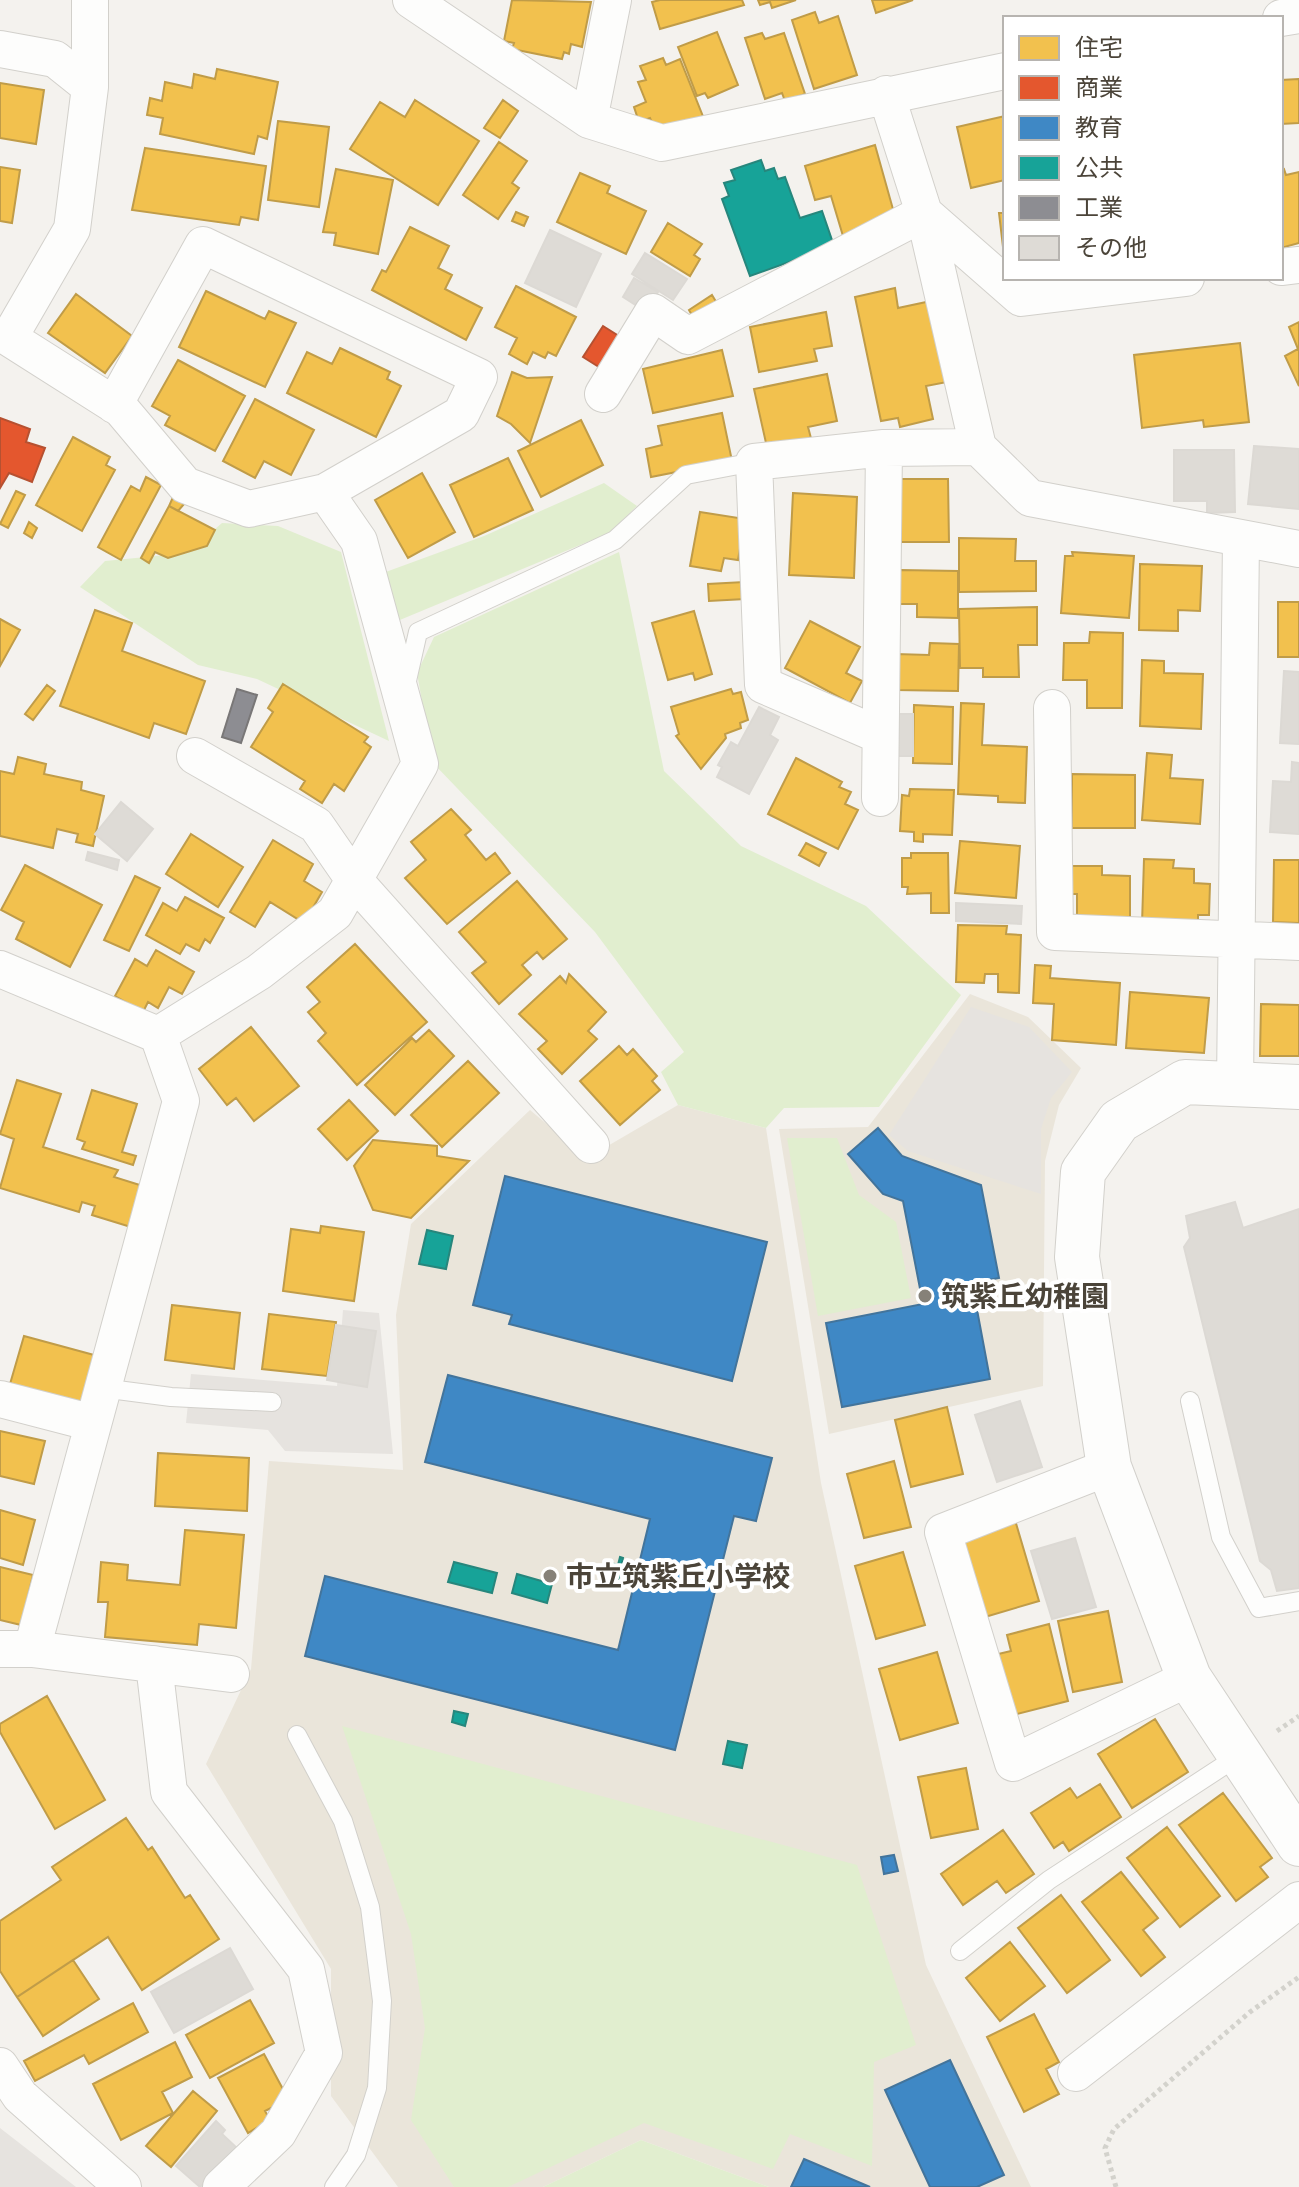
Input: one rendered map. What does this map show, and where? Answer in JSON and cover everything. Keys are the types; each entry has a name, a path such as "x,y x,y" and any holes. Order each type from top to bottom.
{"street":[{"path":"90,0 90,87 72,229 4,338 114,405 185,485 249,509 325,492 461,414 479,377 203,245 114,405"},
{"path":"411,0 589,120 662,143 1003,71"},
{"path":"589,120 613,0"},
{"path":"0,49 55,59 90,87"},
{"path":"886,94 924,213 978,447 1030,498 1299,549"},
{"path":"924,213 1021,298 1170,280"},
{"path":"603,394 653,312 688,336 924,213"},
{"path":"879,735 763,685 754,462 884,448 978,447"},
{"path":"880,798 884,448"},
{"path":"158,1035 259,972 335,913 420,764 359,541 325,492"},
{"path":"1235,1085 1241,538"},
{"path":"1052,708 1055,932 1299,942"},
{"path":"195,756 316,825 354,880 591,1145"},
{"path":"0,969 158,1035 181,1101 93,1423 16,1649 231,1674"},
{"path":"1299,1087 1185,1082 1119,1121 1083,1172 1077,1257 1109,1467 1189,1678 1299,1844"},
{"path":"0,1399 93,1423"},
{"path":"1109,1467 943,1532 1013,1763 1189,1678"},
{"path":"154,1664 169,1792 306,1969 324,2053 278,2133 221,2187"},
{"path":"1076,2073 1299,1900"},
{"path":"0,2066 20,2096 123,2187"}],"lane":[{"path":"402,702 418,632 615,540 686,475 754,462"},
{"path":"102,1388 171,1397 272,1402"},
{"path":"1190,1401 1221,1537 1259,1608 1299,1601"},
{"path":"297,1735 343,1821 370,1907 382,2001 377,2088 356,2155 334,2187"},
{"path":"960,1951 1049,1880 1240,1755"}],"path":[{"path":"1116,2187 1105,2148 1114,2129 1250,2012 1299,1977"}],"shaded area":[{"name":"筑紫丘幼稚園","path":"970,994 1028,1017 1081,1068 1059,1105 1045,1161 1043,1386 829,1434 779,1129 868,1127"},
{"path":"971,1007 1029,1027 1072,1072 1051,1098 1041,1129 1041,1194 908,1151 889,1135"},
{"name":"市立筑紫丘小学校","path":"678,1105 766,1128 821,1483 926,1965 1031,2187 769,2187 641,2140 543,2187 398,2187 331,2096 331,1969 206,1764 251,1669 269,1461 403,1470 396,1315 411,1224 530,1110 587,1158"},
{"path":"343,1310 379,1313 393,1454 285,1451 268,1430 186,1423 191,1374 337,1386"},
{"path":"0,2128 76,2187 0,2187"}],"green space":[{"path":"604,483 637,506 609,533 395,622 383,573 484,536"},
{"path":"222,523 278,526 341,552 389,741 257,679 198,665 80,587 105,561 187,553"},
{"path":"619,552 664,771 741,846 866,906 961,995 879,1107 784,1108 766,1128 678,1105 661,1072 684,1052 595,932 433,763 417,673 434,637"},
{"path":"787,1138 837,1138 859,1195 896,1222 911,1298 818,1316"},
{"path":"342,1726 857,1865 916,2045 874,2062 872,2166 790,2134 773,2169 644,2123 508,2187 454,2187 411,2120 425,2028 411,1934"},
{"path":"641,2140 769,2187 543,2187"}],"building: 住宅":[{"path":"512,0 591,2 582,47 571,44 569,54 564,52 562,59 512,49 514,43 504,41"},
{"path":"742,0 744,5 660,29 652,2"},
{"path":"758,0 796,0 772,8 770,2 760,5"},
{"path":"872,0 913,0 876,13"},
{"path":"815,12 819,23 838,16 857,75 814,89 792,20"},
{"path":"717,32 738,85 708,98 705,93 697,96 678,47"},
{"path":"762,33 765,39 784,33 805,94 785,101 782,93 765,99 745,38"},
{"path":"663,58 666,65 680,59 704,119 664,135 654,127 650,118 639,122 634,107 646,102 638,82 646,80 640,66"},
{"path":"217,69 278,82 267,139 258,136 254,154 160,134 163,118 147,115 150,98 162,101 165,82 192,88 194,74 215,79"},
{"path":"1299,79 1299,123 1283,124 1283,80"},
{"path":"0,83 44,90 36,144 0,138"},
{"path":"415,100 479,141 438,205 350,149 380,102 405,117"},
{"path":"503,100 518,111 500,138 484,128"},
{"path":"1003,116 1003,180 971,188 957,127"},
{"path":"278,121 329,127 319,207 268,200"},
{"path":"499,142 527,161 512,183 519,188 498,219 463,195"},
{"path":"875,145 896,220 843,236 831,196 815,200 805,166"},
{"path":"145,148 266,166 258,220 241,217 239,225 132,210"},
{"path":"0,167 20,170 12,223 0,221"},
{"path":"336,169 393,180 378,254 334,245 336,233 323,232"},
{"path":"1283,169 1286,175 1299,172 1299,243 1283,247"},
{"path":"580,173 610,186 607,193 646,211 626,254 557,222"},
{"path":"516,212 528,217 524,226 512,221"},
{"path":"999,213 1003,213 1003,247"},
{"path":"668,223 702,244 694,255 700,259 690,276 651,252"},
{"path":"410,227 449,246 438,268 452,275 445,289 482,308 466,340 372,290 382,270 386,272"},
{"path":"516,286 576,317 556,356 548,352 545,358 533,352 527,364 509,354 517,338 495,327"},
{"path":"895,288 898,308 931,301 947,382 926,386 933,419 900,427 898,418 881,421 855,297"},
{"path":"206,291 265,319 269,311 296,323 265,387 179,347"},
{"path":"76,294 132,336 105,373 48,333"},
{"path":"712,295 721,310 697,324 689,310"},
{"path":"826,312 832,346 814,349 817,361 759,372 750,327"},
{"path":"1299,322 1299,386 1285,356 1298,349 1289,327"},
{"path":"1240,343 1249,422 1204,427 1203,420 1142,428 1134,355"},
{"path":"340,348 390,372 387,379 401,386 376,437 287,393 307,352 332,364"},
{"path":"722,350 733,396 653,413 643,369"},
{"path":"178,360 245,396 215,451 165,425 170,416 152,406"},
{"path":"512,372 527,378 552,377 530,443 511,424 497,416"},
{"path":"827,374 837,421 808,427 812,442 768,452 754,389"},
{"path":"255,399 314,430 291,475 264,461 255,478 223,461"},
{"path":"722,413 732,461 651,477 646,449 662,445 658,426"},
{"path":"581,420 603,465 541,497 518,451"},
{"path":"73,437 110,457 106,465 115,470 82,531 36,505"},
{"path":"508,458 533,510 474,537 450,485"},
{"path":"422,473 455,532 408,558 375,500"},
{"path":"146,477 161,485 121,560 98,547 131,486 140,491"},
{"path":"901,479 948,479 949,542 901,542"},
{"path":"16,491 25,495 8,528 0,524"},
{"path":"793,493 857,497 854,578 789,575"},
{"path":"174,495 184,504 178,511 169,506"},
{"path":"169,506 215,530 207,546 168,558 155,552 149,563 141,558"},
{"path":"700,512 745,519 738,560 724,558 721,571 690,566"},
{"path":"29,522 37,528 32,538 24,533"},
{"path":"959,538 1016,539 1015,561 1036,561 1036,591 959,592"},
{"path":"1072,552 1134,556 1129,618 1061,613 1065,556 1073,556"},
{"path":"1140,564 1202,566 1200,611 1178,610 1178,631 1139,630"},
{"path":"900,570 958,571 958,618 917,617 917,604 900,604"},
{"path":"744,582 745,599 709,601 708,584"},
{"path":"1278,602 1299,602 1299,657 1278,657"},
{"path":"1037,607 1037,645 1018,645 1019,677 983,677 983,668 960,668 959,609"},
{"path":"95,610 132,623 122,651 205,681 186,734 154,723 149,738 60,706"},
{"path":"694,611 712,674 695,680 693,673 668,680 652,623"},
{"path":"0,619 20,630 0,666"},
{"path":"810,621 860,647 846,673 862,681 850,703 785,668"},
{"path":"1090,632 1123,633 1122,708 1087,708 1087,680 1063,680 1064,643 1089,643"},
{"path":"930,643 959,644 958,691 896,690 896,654 929,655"},
{"path":"1142,660 1164,661 1164,673 1203,674 1201,729 1140,726"},
{"path":"283,684 368,737 364,742 371,747 344,791 334,784 322,803 300,789 305,781 251,747 273,712 268,708"},
{"path":"47,685 55,691 33,720 25,714"},
{"path":"731,689 733,694 741,692 748,720 740,723 741,728 725,734 726,738 701,769 676,736 679,734 671,707"},
{"path":"961,703 984,704 982,745 1027,747 1025,803 998,802 998,796 958,794"},
{"path":"914,705 953,707 952,764 913,763"},
{"path":"1147,753 1172,755 1170,778 1203,780 1200,824 1142,820"},
{"path":"18,757 46,764 44,774 82,782 81,790 104,796 93,846 76,842 78,834 57,829 53,848 0,836 0,771 14,774"},
{"path":"796,758 842,782 839,787 851,792 845,804 858,810 838,849 768,814"},
{"path":"1072,774 1135,775 1135,828 1072,828"},
{"path":"910,789 954,790 952,835 923,834 923,842 914,841 914,832 900,831 902,795 909,796"},
{"path":"451,809 471,830 465,835 486,860 495,853 510,873 447,924 405,878 426,860 411,842"},
{"path":"191,834 243,867 218,907 166,874"},
{"path":"273,840 313,864 304,881 322,892 304,923 270,902 255,927 230,912"},
{"path":"960,841 1020,846 1016,898 955,893"},
{"path":"806,843 826,853 819,866 799,855"},
{"path":"911,853 948,853 949,913 931,913 931,893 907,894 908,887 902,887 902,858 911,858"},
{"path":"1144,859 1174,860 1173,868 1194,869 1194,883 1210,884 1209,915 1198,915 1198,926 1142,924"},
{"path":"1274,860 1299,860 1299,923 1273,922"},
{"path":"25,865 102,905 70,967 16,939 24,922 1,910"},
{"path":"1069,866 1102,866 1102,875 1130,876 1130,927 1077,927 1077,894 1068,894"},
{"path":"135,876 160,888 129,951 104,940"},
{"path":"517,881 567,939 543,959 537,952 522,965 531,975 499,1004 472,973 486,962 459,932"},
{"path":"185,897 224,918 210,943 205,939 199,951 186,944 180,954 146,935 163,903 177,911"},
{"path":"958,925 1007,926 1006,934 1021,935 1019,993 998,992 998,974 985,974 984,983 956,982"},
{"path":"355,944 427,1022 357,1085 318,1041 326,1033 308,1012 320,1002 307,987"},
{"path":"156,950 194,972 182,994 169,987 158,1008 148,1002 143,1012 115,996 135,959 147,966"},
{"path":"1035,965 1051,966 1050,978 1120,983 1116,1045 1052,1040 1054,1004 1033,1003"},
{"path":"569,974 606,1012 588,1031 597,1039 562,1074 538,1049 547,1041 519,1014 560,976 566,983"},
{"path":"1130,992 1209,998 1204,1053 1126,1048"},
{"path":"1261,1004 1299,1005 1299,1056 1260,1056"},
{"path":"251,1027 299,1086 254,1121 236,1098 227,1105 199,1069"},
{"path":"429,1030 454,1056 395,1115 365,1085 412,1038 416,1042"},
{"path":"619,1046 627,1055 633,1049 657,1076 652,1081 660,1090 620,1125 580,1081"},
{"path":"468,1061 499,1093 442,1147 411,1115"},
{"path":"17,1080 61,1094 43,1147 118,1170 114,1177 146,1187 134,1228 92,1215 95,1206 82,1202 79,1212 0,1188 14,1139 0,1134"},
{"path":"92,1090 137,1104 122,1152 136,1156 133,1165 82,1149 85,1142 77,1139"},
{"path":"349,1100 378,1131 347,1160 318,1129"},
{"path":"373,1140 437,1146 437,1156 469,1161 411,1218 373,1210 354,1166"},
{"path":"321,1226 364,1232 354,1301 283,1291 291,1229 320,1233"},
{"path":"172,1305 240,1313 234,1369 165,1360"},
{"path":"269,1314 336,1322 327,1376 262,1369"},
{"path":"24,1336 94,1355 81,1404 10,1384"},
{"path":"947,1407 963,1474 911,1487 895,1420"},
{"path":"0,1431 45,1441 34,1484 0,1476"},
{"path":"158,1453 249,1458 247,1511 155,1506"},
{"path":"894,1461 911,1527 864,1538 847,1474"},
{"path":"0,1510 35,1520 23,1565 0,1558"},
{"path":"1015,1520 1039,1601 985,1617 961,1537"},
{"path":"185,1530 244,1535 236,1628 199,1624 197,1645 105,1637 108,1602 98,1602 101,1562 128,1565 127,1580 180,1585"},
{"path":"903,1552 925,1625 876,1639 855,1566"},
{"path":"0,1567 33,1575 21,1625 0,1620"},
{"path":"1108,1611 1122,1682 1073,1692 1058,1621"},
{"path":"1049,1624 1068,1701 1009,1716 994,1655 1011,1651 1007,1635"},
{"path":"937,1652 958,1723 900,1740 879,1669"},
{"path":"47,1696 105,1800 55,1829 0,1732 0,1724"},
{"path":"1155,1719 1188,1772 1132,1808 1098,1754"},
{"path":"966,1768 978,1829 931,1838 918,1777"},
{"path":"1100,1784 1121,1817 1069,1851 1063,1842 1054,1848 1031,1813 1070,1788 1077,1798"},
{"path":"1223,1793 1272,1858 1260,1867 1268,1877 1236,1901 1179,1825"},
{"path":"126,1818 148,1850 152,1847 185,1898 190,1895 219,1939 142,1990 108,1937 17,1997 0,1971 0,1921 61,1880 52,1867"},
{"path":"1167,1827 1220,1896 1180,1927 1127,1858"},
{"path":"1003,1830 1034,1874 1006,1893 997,1881 963,1905 941,1874"},
{"path":"1121,1872 1158,1918 1143,1930 1165,1957 1141,1976 1082,1902"},
{"path":"1061,1895 1110,1960 1067,1993 1018,1928"},
{"path":"1010,1942 1045,1986 1000,2021 966,1978"},
{"path":"73,1960 99,1999 43,2036 17,1997"},
{"path":"250,2000 274,2043 210,2078 186,2035"},
{"path":"133,2003 148,2032 89,2064 84,2055 35,2081 24,2061"},
{"path":"1034,2014 1059,2062 1046,2069 1059,2094 1024,2112 987,2037"},
{"path":"175,2042 192,2077 162,2092 173,2113 121,2140 93,2084"},
{"path":"264,2054 285,2093 283,2102 265,2111 270,2120 248,2133 218,2078"},
{"path":"193,2091 217,2111 171,2167 146,2146"}],"building: 商業":[{"path":"603,326 630,343 610,374 583,357"},
{"path":"0,418 30,429 26,442 45,448 32,482 9,473 0,488"}],"building: 教育":[{"path":"878,1128 902,1156 981,1185 999,1278 972,1283 990,1379 842,1407 826,1323 923,1304 903,1201 883,1194 848,1154"},
{"path":"505,1176 767,1242 732,1381 509,1324 512,1315 473,1305"},
{"path":"448,1375 772,1458 756,1521 734,1516 675,1750 305,1656 325,1576 618,1650 650,1519 425,1462"},
{"path":"894,1855 898,1871 884,1874 881,1857"},
{"path":"950,2060 1004,2175 977,2187 930,2187 885,2090"},
{"path":"804,2159 870,2187 791,2187"}],"building: 公共":[{"path":"761,160 765,171 774,168 778,179 785,177 800,218 822,211 834,246 750,276 722,199 729,196 724,183 735,180 731,170"},
{"path":"427,1230 453,1236 446,1269 419,1264"},
{"path":"620,1557 623,1558 618,1581 607,1579 611,1563 618,1565"},
{"path":"454,1562 497,1573 492,1593 448,1582"},
{"path":"517,1574 552,1584 547,1603 512,1593"},
{"path":"454,1711 468,1714 465,1726 452,1722"},
{"path":"728,1741 747,1745 742,1768 723,1764"}],"building: 工業":[{"path":"237,689 257,695 241,743 222,737"}],"building: その他":[{"path":"550,230 601,254 576,307 525,283"},
{"path":"645,253 687,279 673,300 632,274"},
{"path":"634,278 658,292 630,339 637,306 623,297"},
{"path":"1254,446 1299,449 1299,509 1248,504"},
{"path":"1174,450 1234,450 1235,512 1207,513 1207,501 1174,501"},
{"path":"1284,671 1299,672 1299,744 1280,743"},
{"path":"759,707 779,717 770,735 778,740 749,794 717,777 722,767 718,765 731,742 738,746"},
{"path":"895,714 913,714 913,756 894,756"},
{"path":"1292,762 1299,763 1299,834 1270,832 1273,781 1291,782"},
{"path":"121,802 153,829 127,861 95,834"},
{"path":"88,852 119,860 117,870 86,860"},
{"path":"956,903 1022,906 1021,924 956,921"},
{"path":"1235,1202 1243,1228 1299,1209 1299,1588 1277,1591 1271,1570 1260,1561 1184,1247 1190,1238 1186,1216"},
{"path":"336,1325 376,1331 367,1387 327,1380"},
{"path":"1020,1401 1042,1467 997,1482 975,1415"},
{"path":"1075,1538 1096,1607 1052,1619 1031,1551"},
{"path":"230,1948 253,1989 174,2033 151,1992"},
{"path":"216,2121 225,2130 222,2134 238,2149 200,2187 176,2166"}],"place":[{"name":"筑紫丘幼稚園","path":"925,1296"},
{"name":"市立筑紫丘小学校","path":"550,1576"}]}
